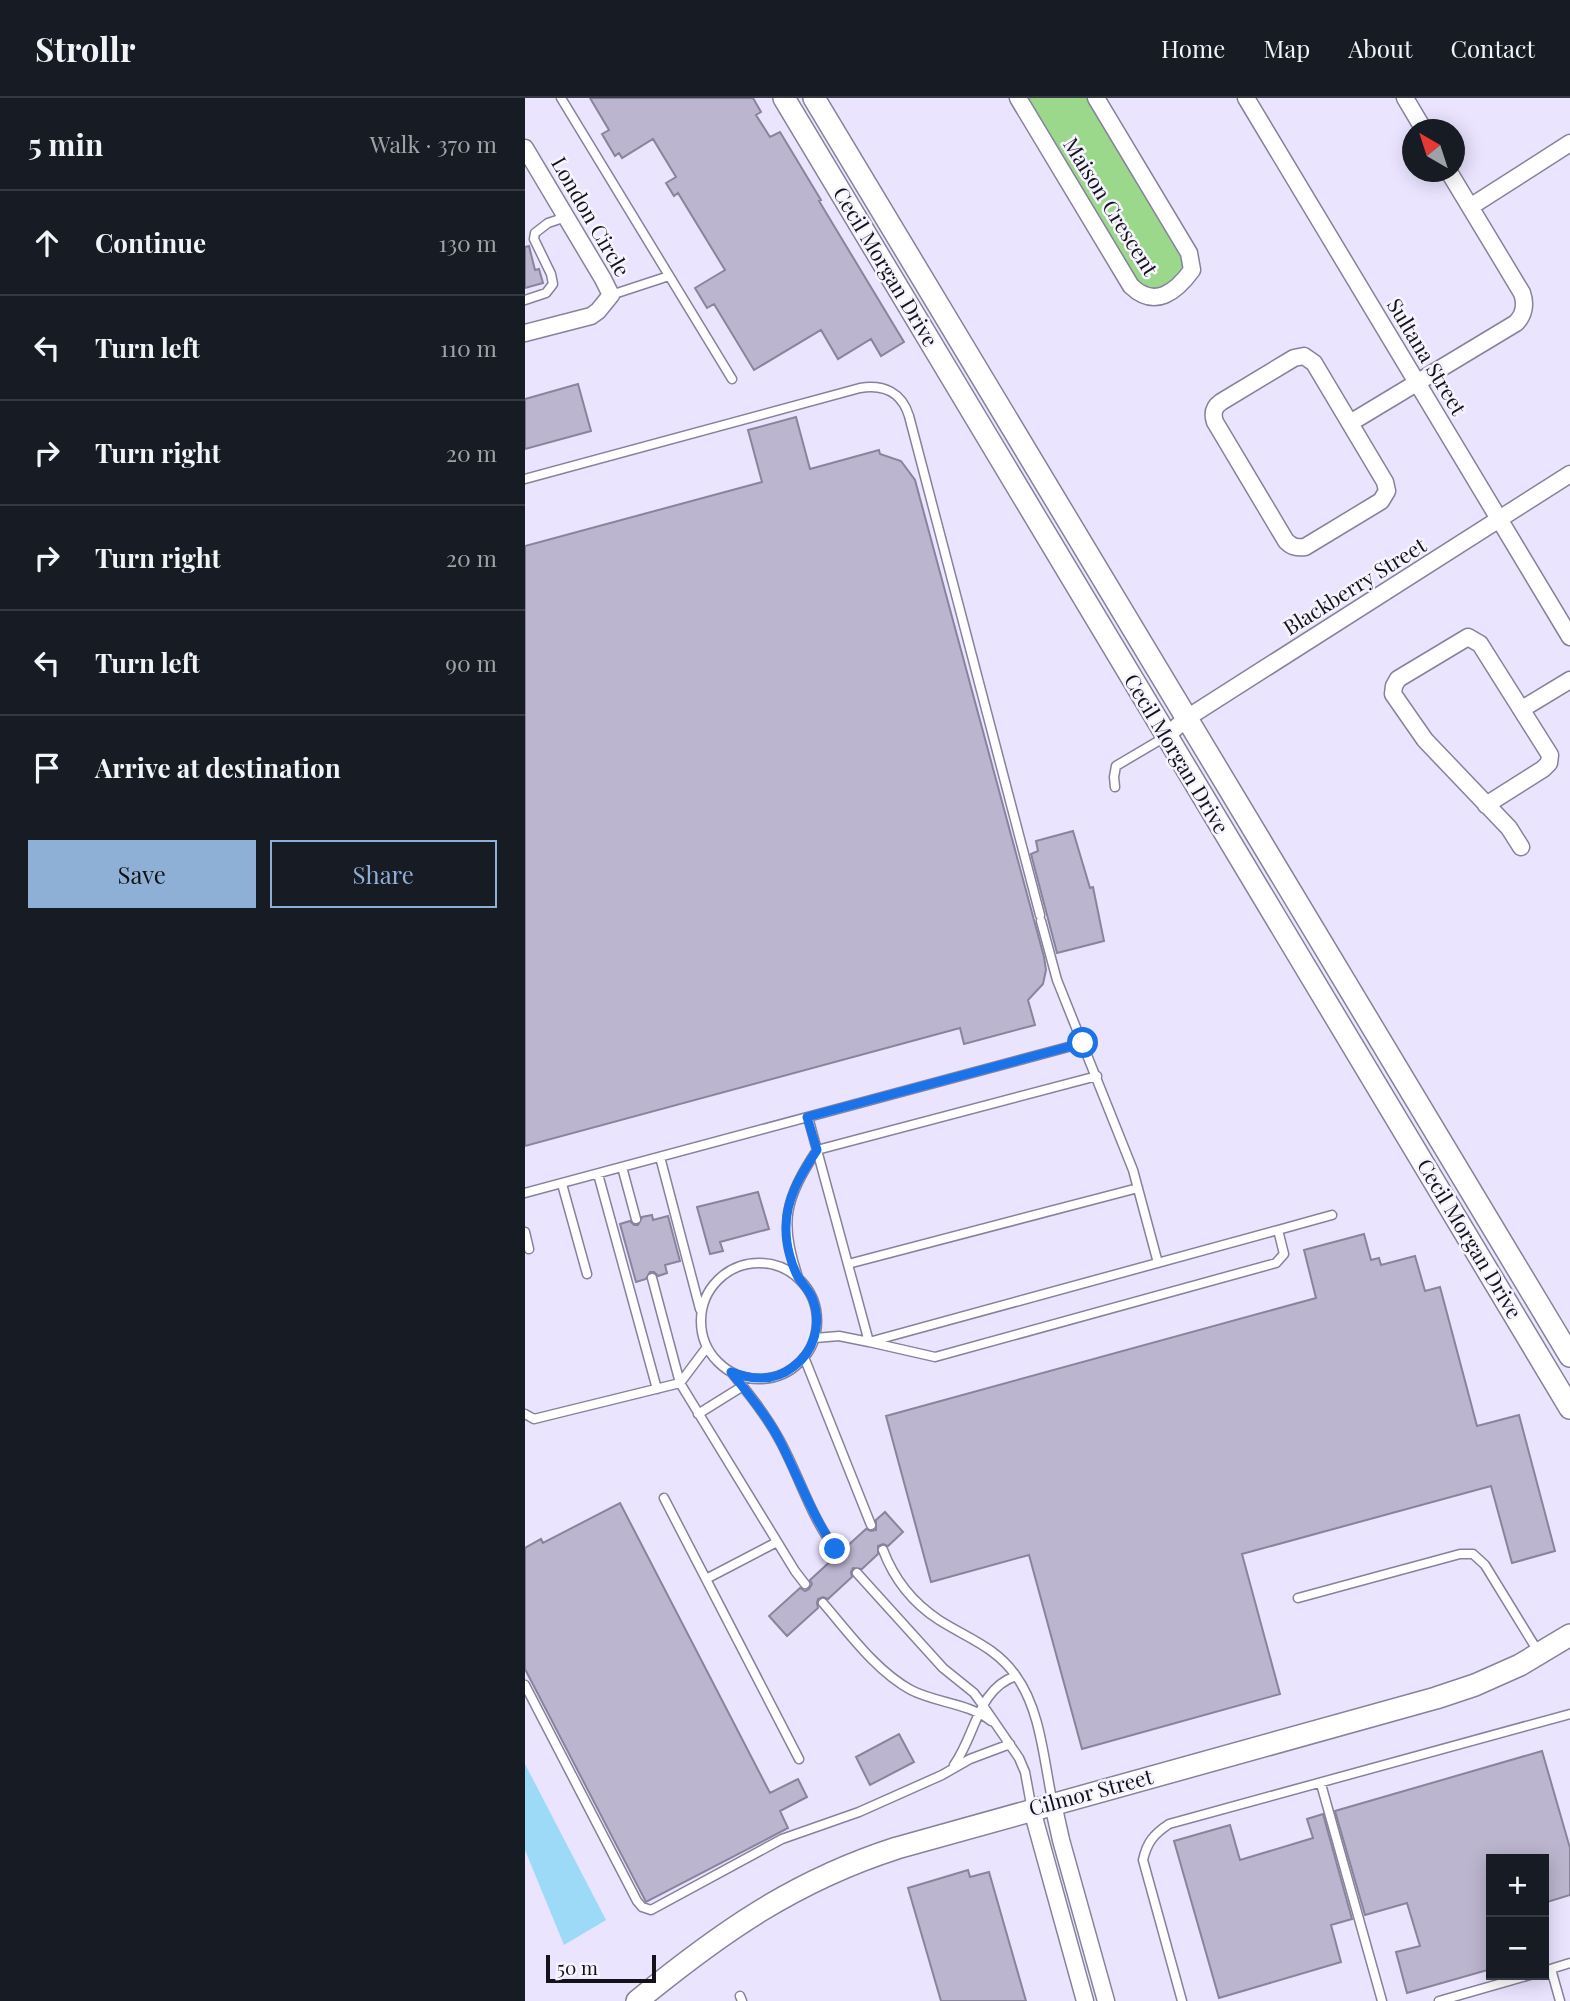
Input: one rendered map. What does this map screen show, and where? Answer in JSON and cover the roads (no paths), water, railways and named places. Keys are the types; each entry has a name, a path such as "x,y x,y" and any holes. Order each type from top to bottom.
{"street":[{"name":"Cecil Morgan Drive","path":"784,98 1570,1408"},
{"name":"Cecil Morgan Drive","path":"814,98 1570,1356"},
{"name":"Maison Crescent","path":"1018,98 1131,286 1142,296 1158,298 1183,283 1192,270 1189,253 1096,98"},
{"name":"Sultana Street","path":"1246,98 1570,637"},
{"path":"1405,98 1417,119"},
{"path":"1470,207 1570,143"},
{"name":"London Circle","path":"525,148 611,295 599,311 591,316 525,333"},
{"path":"1350,423 1516,323 1523,314 1522,293 1455,182"},
{"path":"1304,356 1314,363 1350,423 1387,486 1386,495 1381,501 1305,547 1299,548 1286,541 1213,415 1215,407 1221,402 1294,358 1304,356"},
{"name":"Blackberry Street","path":"1165,737 1187,718 1570,474"},
{"path":"1486,805 1543,769 1549,763 1549,751 1480,643 1472,638 1460,640 1398,679 1394,686 1394,698 1425,740 1486,805 1509,828 1521,846"},
{"path":"1522,709 1570,680"},
{"name":"Cilmor Street","path":"637,2001 722,1934 802,1886 856,1861 1436,1698 1475,1685 1520,1665 1570,1635"},
{"path":"1520,1665 1570,1648"},
{"path":"1053,1804 1106,2001"},
{"path":"1032,1810 1085,2001"}],"lane":[{"path":"561,98 731,379"},
{"path":"525,300 546,293 553,284 534,239 535,233 548,223 566,217"},
{"path":"611,295 669,275"},
{"path":"525,479 860,388 877,387 897,395 907,408 1057,980 1097,1076 1138,1188 1158,1263"},
{"path":"1115,787 1117,766 1165,737"},
{"path":"525,1193 1083,1043"},
{"path":"660,1157 701,1312 702,1336 707,1347 722,1366 731,1372 747,1378 770,1377 792,1368 804,1357 815,1338 817,1311 813,1299 798,1277 788,1245 786,1219 792,1196 817,1150 1097,1076"},
{"path":"807,1117 869,1342"},
{"path":"622,1167 636,1219"},
{"path":"598,1174 657,1389"},
{"path":"562,1184 587,1274"},
{"path":"848,1264 1138,1188"},
{"path":"869,1342 1332,1214"},
{"path":"815,1338 839,1336 935,1357 1276,1264 1284,1254 1278,1230"},
{"path":"525,1232 529,1249"},
{"path":"701,1312 714,1283 739,1265 771,1263 798,1277"},
{"path":"652,1278 680,1383 805,1584"},
{"path":"525,1414 534,1419 680,1383 707,1347"},
{"path":"804,1357 871,1525"},
{"path":"731,1372 764,1414 780,1441 805,1498 839,1553"},
{"path":"698,1414 743,1386"},
{"path":"664,1498 799,1759"},
{"path":"706,1579 777,1542"},
{"path":"883,1550 893,1573 909,1594 939,1620 990,1649 1016,1676 1035,1715 1053,1804"},
{"path":"1298,1598 1460,1554 1473,1555 1485,1565 1539,1653"},
{"path":"857,1573 943,1668 974,1693 981,1708 1010,1744 1025,1772 1032,1810"},
{"path":"823,1603 882,1669 901,1684 916,1693 981,1708"},
{"path":"951,1769 960,1758 981,1708 994,1689 1016,1676"},
{"path":"525,1685 637,1901 646,1909 657,1909 782,1839 859,1812 969,1759 1010,1744"},
{"path":"1182,2001 1143,1860 1146,1846 1155,1833 1169,1824 1570,1714"},
{"path":"1321,1784 1382,2001"},
{"path":"1549,1969 1570,1963"},
{"path":"1549,1975 1560,2001"},
{"path":"1439,2001 1512,1980"}],"water":[{"path":"525,1764 606,1920 564,1945 525,1850"}]}
